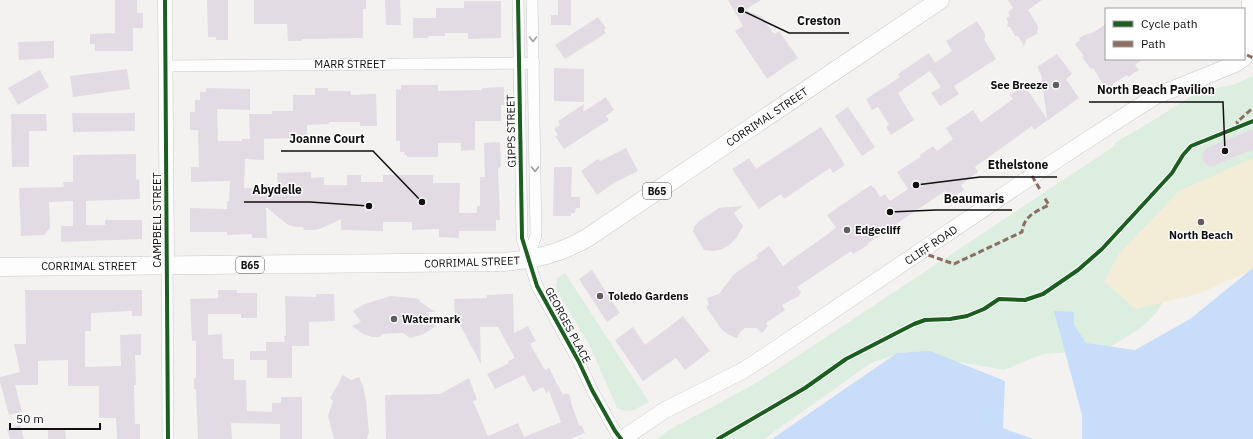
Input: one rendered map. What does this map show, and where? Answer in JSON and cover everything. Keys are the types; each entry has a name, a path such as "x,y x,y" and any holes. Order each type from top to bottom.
{"main road":[{"name":"CORRIMAL STREET","path":"0,267 504,262 528,260 558,252 587,238 940,0"},
{"path":"1247,58 1251,40 1250,0"},
{"name":"CLIFF ROAD","path":"622,439 665,410 744,370 1032,176 1156,96 1243,60"}],"street":[{"name":"CAMPBELL STREET","path":"165,0 168,439"},
{"name":"GIPPS STREET","path":"518,0 522,238 528,260"},
{"path":"528,260 536,235 532,0"},
{"name":"MARR STREET","path":"165,66 534,63"},
{"name":"GEORGES PLACE","path":"528,260 537,286 579,362 592,390 615,431 622,439"}],"green space":[{"path":"1253,76 1253,244 1168,294 1156,313 1142,327 1107,349 1043,354 1004,370 903,352 871,363 764,439 657,439 669,430 751,386 778,369 1113,147 1116,142 1199,91 1233,85"},
{"path":"565,273 649,402 630,411 617,408 589,344 557,291 556,285 558,278"}],"sand":[{"name":"North Beach","path":"1253,158 1253,270 1198,294 1136,309 1104,282 1119,254 1179,191"}],"water":[{"path":"1253,268 1253,439 1082,439 1082,415 1054,311 1074,312 1074,325 1086,343 1135,350 1190,319"},
{"path":"930,351 1005,381 1003,428 1033,439 772,439 897,353"}],"building":[{"path":"115,0 137,0 137,13 143,13 143,28 133,28 133,51 95,51 95,44 90,44 90,34 115,33"},
{"path":"207,0 228,0 228,40 216,40 216,37 208,37"},
{"path":"254,0 366,0 366,9 363,9 363,38 302,39 302,41 288,41 287,24 254,24"},
{"path":"385,0 400,0 401,25 386,25"},
{"path":"558,0 571,0 571,25 551,25 551,15 558,15"},
{"path":"728,0 761,0 745,10 762,17 774,34 779,31 798,58 767,79 735,31 743,26"},
{"path":"1008,0 1042,0 1028,10 1038,26 1037,34 1027,39 1024,46 1018,36 1015,36 1010,27 1007,27 1008,22 1006,18 1010,16 1008,12 1013,8"},
{"path":"464,1 501,1 501,38 468,39 468,33 445,33 445,36 413,38 413,18 436,18 436,8 464,8"},
{"path":"598,17 606,28 604,30 606,33 565,59 555,45"},
{"path":"977,21 985,34 984,39 996,59 954,86 959,94 940,106 931,93 941,87 930,71 898,93 914,120 891,135 886,127 889,125 878,107 872,110 866,99 900,77 898,74 929,53 935,63 952,51 946,41"},
{"path":"1105,25 1105,60 1142,60 1135,65 1139,70 1128,77 1127,75 1113,84 1112,95 1105,88 1093,68 1091,69 1082,57 1084,56 1075,44 1080,40 1079,38 1092,33"},
{"path":"54,41 54,58 19,60 18,42"},
{"path":"1057,54 1072,74 1066,79 1079,98 1034,130 1032,126 975,167 978,172 961,185 964,190 951,199 945,191 867,244 868,245 853,254 851,251 797,287 801,292 799,296 782,305 785,310 766,323 768,326 762,333 756,328 745,328 740,332 737,338 722,330 706,307 709,305 707,298 719,294 734,274 758,258 756,255 769,246 783,266 836,228 827,215 871,185 880,197 885,194 890,201 908,189 897,172 920,157 920,155 933,146 937,151 953,139 946,128 973,110 981,122 1013,99 1010,95 1024,85 1047,119 1041,74 1037,67"},
{"path":"554,68 584,69 584,102 554,101"},
{"path":"127,69 130,89 73,97 70,76"},
{"path":"40,70 49,87 18,105 8,88"},
{"path":"401,85 438,85 438,91 482,90 482,88 504,87 504,105 501,105 501,121 475,121 475,150 461,151 461,143 438,143 438,157 407,157 407,155 404,155 405,152 400,152 400,141 396,141 396,89 401,90"},
{"path":"206,88 250,89 250,110 217,109 218,141 242,141 242,139 250,139 249,114 272,114 272,111 293,111 293,95 315,95 315,88 328,88 328,91 351,91 351,95 376,94 377,126 360,126 360,122 329,122 329,124 307,125 307,137 264,139 264,160 245,159 244,188 278,187 277,173 311,172 311,178 324,177 324,185 347,185 347,175 361,175 361,182 383,182 383,175 433,175 433,183 460,183 459,213 477,213 477,206 480,206 480,177 485,177 484,143 500,142 501,167 498,168 500,220 496,220 496,231 459,231 459,238 439,237 439,229 412,230 412,222 383,222 383,231 341,230 341,219 322,228 315,230 304,230 303,227 288,225 266,207 267,238 252,238 252,234 227,235 227,232 190,232 190,208 227,209 227,201 229,201 230,181 191,182 191,167 199,167 198,130 190,130 190,112 195,112 195,100 200,100 200,92 206,92"},
{"path":"606,97 614,110 606,116 609,120 564,149 555,136 558,135 554,129 560,125 558,121 584,104 583,112"},
{"path":"848,107 875,147 862,156 835,116"},
{"path":"72,113 135,113 135,131 73,132"},
{"path":"11,114 46,114 47,131 29,131 29,167 12,167"},
{"path":"821,127 845,165 833,173 830,168 784,199 781,194 759,209 732,169 749,158 756,169"},
{"path":"1253,129 1253,149 1213,166 1206,164 1202,158 1203,153 1207,148"},
{"path":"626,148 638,171 616,182 597,195 581,171 598,159 600,161"},
{"path":"136,154 136,180 139,179 140,199 86,201 86,225 105,225 105,220 142,220 142,239 61,242 61,226 73,226 73,201 49,202 50,228 44,235 21,236 19,188 64,187 63,182 73,182 73,155"},
{"path":"554,167 572,167 571,197 580,197 580,208 576,208 575,213 571,213 571,216 553,216"},
{"path":"743,206 734,213 743,226 737,237 728,246 722,249 714,251 704,250 693,232 694,227 699,221 719,208"},
{"name":"Toledo Gardens","path":"592,270 620,313 607,322 579,279"},
{"path":"25,290 142,290 142,316 132,316 132,311 91,313 91,331 85,331 85,367 121,366 120,335 141,334 141,355 135,355 136,385 134,385 135,424 140,424 140,439 117,439 116,418 99,418 99,386 68,386 68,360 38,361 38,385 15,385 22,412 9,415 0,377 20,372 14,344 26,344"},
{"path":"218,290 237,290 237,293 257,293 257,318 241,318 241,314 208,314 208,335 222,334 223,359 234,359 234,380 246,380 247,411 272,412 272,403 281,403 281,397 302,397 302,439 280,439 280,424 231,423 232,439 198,439 196,389 194,389 194,378 196,378 196,341 192,341 190,299 218,298"},
{"path":"316,294 334,294 335,321 309,322 309,346 292,346 292,378 267,378 267,360 250,360 250,351 266,351 266,342 285,342 285,296 316,297"},
{"path":"513,294 514,333 528,326 536,341 530,344 545,370 549,368 563,395 567,393 570,396 579,425 582,426 585,433 570,439 386,439 385,395 440,394 469,378 477,400 473,401 488,436 518,423 524,437 561,422 549,391 546,393 543,387 533,392 524,375 495,389 487,374 509,363 508,361 515,358 498,327 480,327 481,364 455,316 454,299 487,298 487,295"},
{"path":"391,296 419,299 419,301 435,312 427,312 436,326 424,334 410,338 403,333 383,334 379,337 372,337 363,334 352,326 361,322 353,311 365,304"},
{"path":"683,316 710,351 685,370 676,358 643,381 615,340 633,327 645,345"},
{"path":"343,375 351,380 359,377 363,386 369,432 367,439 334,439 328,416 333,401 330,398"},
{"path":"20,425 24,439 10,439 7,429"},
{"path":"65,429 66,439 48,439 48,430"}],"marked path":[{"path":"1247,55 1253,58"},
{"path":"1239,127 1237,122 1253,108"},
{"path":"1032,176 1041,191"},
{"path":"920,252 954,264 1022,232 1028,218 1035,212 1049,205 1044,197"}],"cycle path":[{"path":"165,0 168,439"},
{"path":"518,0 522,238 537,286 579,362 592,390 621,439"},
{"path":"718,439 805,388 846,359 914,324 925,320 950,319 967,316 984,309 999,299 1025,300 1043,294 1078,270 1102,249 1172,173 1183,155 1191,146 1253,121"}],"place":[{"name":"Creston","path":"741,10"},
{"name":"See Breeze","path":"1056,85"},
{"name":"North Beach Pavilion","path":"1225,151"},
{"name":"Ethelstone","path":"916,185"},
{"name":"Joanne Court","path":"422,202"},
{"name":"Abydelle","path":"369,206"},
{"name":"Beaumaris","path":"890,212"},
{"name":"North Beach","path":"1201,222"},
{"name":"Edgecliff","path":"847,230"},
{"name":"Toledo Gardens","path":"600,296"},
{"name":"Watermark","path":"394,319"}]}
